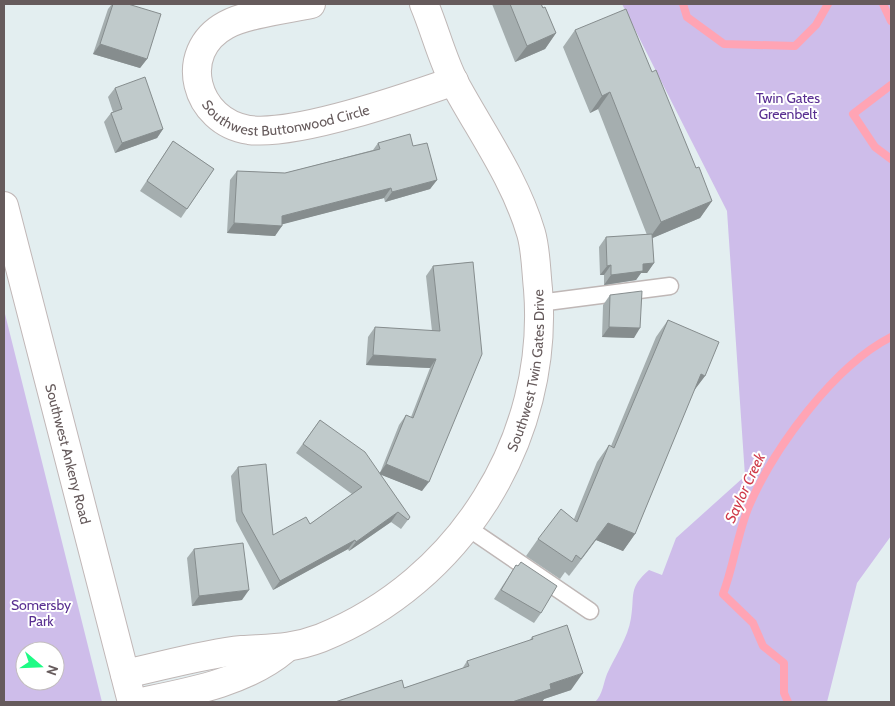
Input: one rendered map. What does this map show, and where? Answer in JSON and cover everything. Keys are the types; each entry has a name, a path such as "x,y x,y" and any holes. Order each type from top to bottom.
{"street":[{"name":"Southwest Buttonwood Circle","path":"311,4 238,20 226,25 211,37 201,53 196,71 198,88 209,110 226,124 265,131 343,115 454,81"},
{"name":"Southwest Twin Gates Drive","path":"125,674 241,650 286,649 319,639 352,624 396,598 433,565 468,528 494,488 512,449 527,404 537,357 539,304 531,234 516,194 454,81 424,4"},
{"name":"Southwest Ankeny Road","path":"4,206 12,273 132,702"},
{"name":"Southwest Twin Gates Drive","path":"140,702 180,694 238,676 273,660 286,649"}],"lane":[{"path":"539,304 670,286"},
{"path":"468,528 590,611"}],"green space":[{"name":"Twin Gates Greenbelt","path":"622,4 891,4 891,536 857,583 827,702 595,702 600,696 607,674 627,633 635,587 638,582 649,570 662,575 676,538 745,476 727,211"},
{"name":"Somersby Park","path":"4,314 5,314 102,702 4,702"}],"building":[{"path":"113,4 128,4 161,14 147,59 100,44"},
{"path":"510,4 541,4 543,8 545,7 556,33 527,46"},
{"path":"626,9 652,72 656,70 696,168 699,167 712,201 661,222 610,92 602,96 575,30"},
{"path":"145,77 163,129 122,143 111,113 122,109 115,88"},
{"path":"410,134 413,146 427,143 437,180 392,192 391,188 282,216 282,226 234,223 237,171 285,173 380,149 378,143"},
{"path":"173,141 214,169 187,209 147,181"},
{"path":"652,234 654,263 643,264 643,271 611,275 611,265 607,266 606,237"},
{"path":"473,262 482,354 429,482 386,464 406,415 413,418 436,359 373,355 375,327 440,331 433,266"},
{"path":"642,291 640,328 609,327 610,295"},
{"path":"668,320 719,342 705,376 701,374 635,534 608,523 581,559 576,555 572,562 538,539 561,509 577,522 609,445 614,448"},
{"path":"320,420 365,452 410,517 408,520 398,512 356,542 355,540 280,581 242,512 238,467 266,464 273,535 306,517 310,524 362,487 303,444"},
{"path":"243,543 249,590 199,596 194,549"},
{"path":"521,562 557,586 541,613 501,590 516,565 518,566"},
{"path":"567,625 583,673 550,684 551,689 512,702 335,702 402,680 404,688 469,666 467,661 533,639 532,637"}],"waterway":[{"name":"Saylor Creek","path":"683,4 687,17 724,44 795,46 816,25 828,4"},
{"name":"Saylor Creek","path":"883,4 891,21"},
{"name":"Saylor Creek","path":"891,85 853,114 875,147 891,159"},
{"name":"Saylor Creek","path":"788,702 784,693 784,663 763,646 753,623 723,594 741,528 760,483 774,459 808,411 848,367 891,337"}]}
